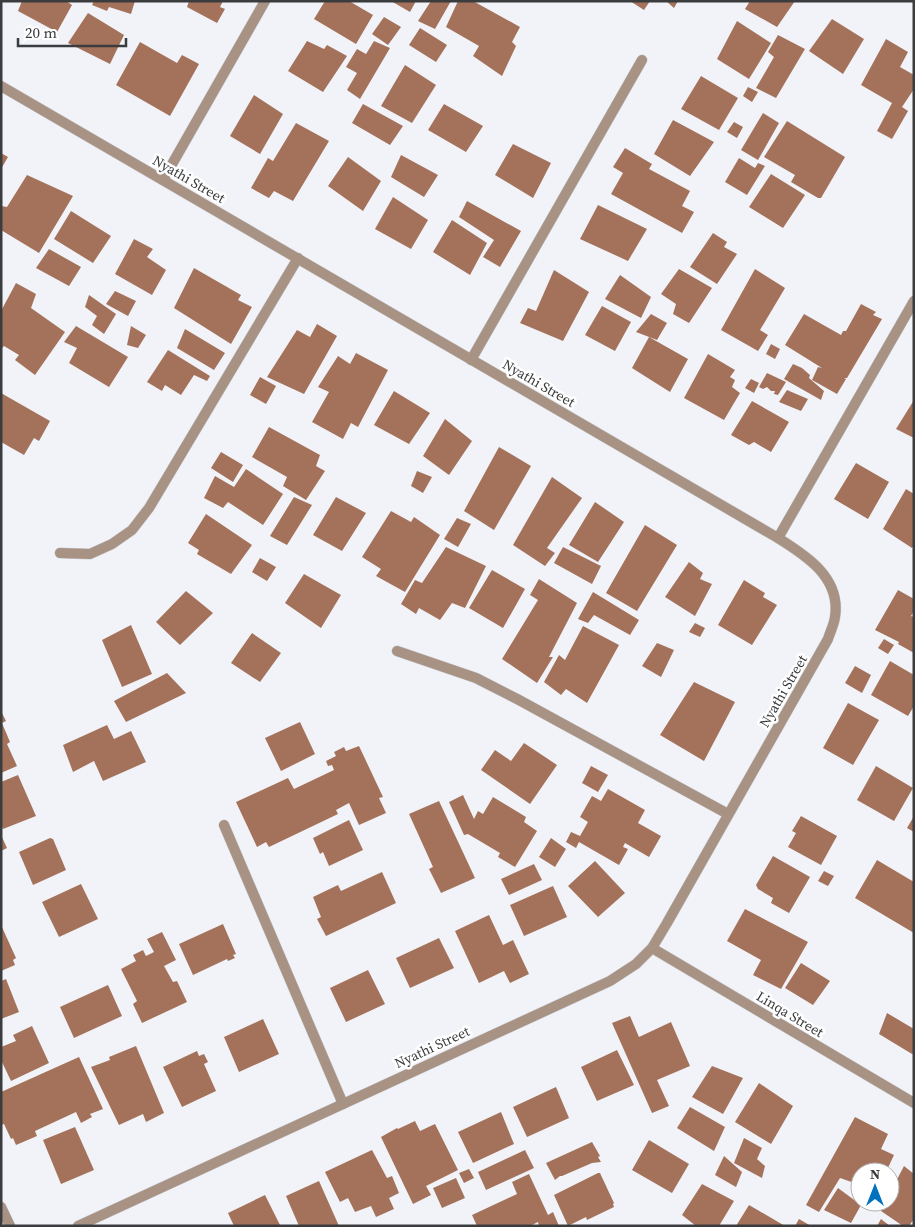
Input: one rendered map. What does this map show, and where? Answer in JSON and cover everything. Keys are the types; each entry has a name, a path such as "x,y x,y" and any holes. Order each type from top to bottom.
{"street":[{"path":"163,180 265,1"},
{"path":"471,360 642,60"},
{"name":"Nyathi Street","path":"1,86 778,538 797,550 819,568 830,582 835,600 835,617 828,639 652,948 636,964 610,980 78,1226"},
{"path":"60,553 90,554 112,544 132,530 149,508 298,258"},
{"path":"778,538 914,301"},
{"path":"398,651 476,678 728,814"},
{"path":"224,825 343,1104"},
{"name":"Linqa Street","path":"652,948 914,1103"},
{"path":"1,1207 10,1226"}],"building":[{"path":"22,1 66,1 72,5 57,32 18,11"},
{"path":"94,1 135,1 131,14 109,7 107,11 92,5"},
{"path":"189,1 223,1 220,7 225,9 217,23 187,7"},
{"path":"325,1 349,1 373,15 356,44 314,19"},
{"path":"391,1 416,1 410,12"},
{"path":"431,1 451,1 435,29 418,21"},
{"path":"458,1 473,1 520,27 512,42 516,46 502,76 473,56 479,46 446,27"},
{"path":"630,1 650,1 644,10"},
{"path":"666,1 678,1 674,8"},
{"path":"750,1 795,1 777,27 745,9"},
{"path":"88,13 124,35 110,64 68,43"},
{"path":"384,17 401,27 388,45 372,34"},
{"path":"832,19 864,39 843,74 809,51"},
{"path":"737,21 771,43 749,79 717,59"},
{"path":"420,28 447,45 436,62 409,45"},
{"path":"778,35 805,49 776,98 756,88 774,57 768,52"},
{"path":"886,39 908,52 900,67 914,75 914,89 902,107 908,111 892,139 877,131 892,103 861,85"},
{"path":"307,41 324,49 327,45 347,56 323,92 288,71"},
{"path":"374,41 390,48 360,99 347,90 357,73 346,67 357,49 366,54"},
{"path":"140,42 177,63 182,55 199,64 170,116 116,85"},
{"path":"405,65 436,85 412,123 381,106"},
{"path":"701,76 738,98 719,130 681,109"},
{"path":"748,87 758,92 752,102 743,96"},
{"path":"254,95 283,114 260,154 230,136"},
{"path":"363,104 403,126 390,145 352,123"},
{"path":"444,104 483,126 466,152 428,130"},
{"path":"763,113 779,123 758,160 741,150"},
{"path":"673,120 714,142 690,176 654,154"},
{"path":"787,121 845,157 821,198 791,182 795,175 764,157"},
{"path":"734,122 743,127 737,138 727,132"},
{"path":"296,123 329,141 293,201 274,191 269,198 251,188 268,158 273,161"},
{"path":"513,144 551,163 533,198 495,175"},
{"path":"625,148 652,164 649,169 690,191 682,206 694,212 682,233 611,194 623,173 613,167"},
{"path":"1,153 8,157 1,169"},
{"path":"401,155 438,175 424,197 391,177"},
{"path":"348,157 381,181 363,211 328,186"},
{"path":"739,158 755,168 758,163 765,166 747,195 725,182"},
{"path":"771,174 805,195 783,228 749,207"},
{"path":"27,175 73,196 39,253 1,230 1,206 7,207"},
{"path":"393,197 428,220 411,249 375,229"},
{"path":"467,201 521,231 500,267 483,257 494,240 459,217"},
{"path":"598,205 647,229 628,261 580,239"},
{"path":"71,211 111,236 93,263 54,239"},
{"path":"452,220 487,243 470,275 433,252"},
{"path":"713,233 727,242 724,247 737,254 717,284 690,267"},
{"path":"134,239 153,249 147,257 166,270 152,295 115,274"},
{"path":"49,249 81,267 69,286 36,268"},
{"path":"194,268 241,295 238,300 252,307 231,344 174,308"},
{"path":"679,269 712,288 689,323 673,314 676,304 661,294"},
{"path":"755,269 785,288 760,330 768,335 758,351 721,330"},
{"path":"554,270 589,292 563,341 520,323 528,308 536,311"},
{"path":"620,275 651,297 641,318 605,299"},
{"path":"16,283 36,294 31,308 65,332 35,375 15,360 19,355 4,346 1,349 1,311"},
{"path":"115,291 136,301 128,316 106,304"},
{"path":"89,295 116,314 104,334 92,325 97,316 85,307"},
{"path":"861,304 876,312 873,315 882,319 847,378 844,378 846,379 837,394 812,380 818,367 822,368 785,345 804,314 841,335 843,331 846,331"},
{"path":"602,306 631,322 615,351 585,335"},
{"path":"651,314 667,323 657,340 636,332"},
{"path":"317,324 337,336 304,394 267,377 297,330 310,337"},
{"path":"76,326 128,357 109,387 69,363 77,348 64,342"},
{"path":"131,326 146,335 138,348 127,345"},
{"path":"185,329 225,353 214,370 177,348"},
{"path":"649,337 688,359 670,392 632,368"},
{"path":"771,344 780,349 775,359 766,354"},
{"path":"168,350 210,376 207,381 194,375 181,395 165,385 162,391 147,382"},
{"path":"356,353 388,370 358,427 351,423 343,439 312,422 329,392 318,387 338,356 350,364"},
{"path":"708,354 735,370 730,377 735,380 732,387 740,393 724,420 684,398"},
{"path":"793,364 802,368 810,375 809,378 824,391 821,400 784,379"},
{"path":"767,373 786,382 778,395 774,394 775,391 771,391 767,387 763,389 759,387"},
{"path":"260,377 276,386 266,404 250,395"},
{"path":"751,379 759,383 754,393 745,388"},
{"path":"787,390 808,399 801,411 779,402"},
{"path":"394,391 430,413 409,444 374,425"},
{"path":"1,393 50,421 39,441 34,438 24,455 1,442"},
{"path":"914,400 914,438 896,429"},
{"path":"752,401 789,422 771,452 754,442 749,445 731,435"},
{"path":"445,419 472,441 449,475 423,456"},
{"path":"269,427 320,455 316,466 325,471 306,500 283,486 287,477 252,457"},
{"path":"499,447 531,466 494,530 464,511"},
{"path":"221,452 243,465 233,482 211,468"},
{"path":"856,463 889,482 868,519 834,499"},
{"path":"246,469 283,494 263,525 228,502 223,508 204,498 215,476 234,487"},
{"path":"417,471 432,477 423,493 411,486"},
{"path":"552,477 582,498 547,548 555,553 545,566 513,545"},
{"path":"906,489 914,494 914,545 912,548 883,529"},
{"path":"294,497 312,505 287,545 270,536"},
{"path":"336,497 366,513 342,551 313,535"},
{"path":"595,502 624,522 598,562 569,545"},
{"path":"391,511 411,522 414,517 440,535 405,592 376,576 381,569 362,557"},
{"path":"206,514 252,545 231,574 197,554 199,550 188,543"},
{"path":"457,518 471,524 458,547 444,539"},
{"path":"645,525 677,545 637,611 606,593"},
{"path":"446,547 486,566 465,608 452,603 440,620 419,608 416,614 401,604 415,580 422,583"},
{"path":"563,547 601,566 592,584 554,563"},
{"path":"260,558 276,567 267,581 252,572"},
{"path":"689,562 703,573 700,579 712,584 695,616 665,597"},
{"path":"492,570 525,589 503,628 469,608"},
{"path":"304,574 341,595 321,628 285,603"},
{"path":"539,579 577,603 549,657 553,657 537,683 502,659 538,600 530,595"},
{"path":"744,580 765,593 763,597 777,605 752,645 718,625"},
{"path":"898,590 914,599 914,611 911,616 914,617 914,653 898,644 899,642 875,630"},
{"path":"186,591 213,613 180,645 156,622"},
{"path":"593,592 639,620 630,635 594,615 588,623 578,619"},
{"path":"695,623 705,628 700,637 689,632"},
{"path":"131,625 152,674 122,687 102,640"},
{"path":"583,626 619,645 587,703 566,689 561,695 544,682 559,655 565,660"},
{"path":"252,633 281,653 260,682 231,663"},
{"path":"884,639 894,645 888,654 878,648"},
{"path":"657,643 674,650 661,677 642,666"},
{"path":"890,661 914,675 914,706 908,716 871,695"},
{"path":"855,666 871,675 862,693 845,683"},
{"path":"167,673 186,693 126,722 114,701"},
{"path":"694,682 735,702 704,761 660,735"},
{"path":"848,703 879,720 853,765 823,748"},
{"path":"1,711 6,721 2,723 10,742 7,744 17,766 1,773"},
{"path":"300,722 315,754 281,771 265,738"},
{"path":"107,725 114,739 131,731 146,762 103,781 94,761 73,772 63,745"},
{"path":"524,743 557,765 530,804 481,770 495,750 511,761"},
{"path":"359,746 383,797 379,798 386,813 359,825 349,803 336,810 338,814 269,847 266,842 257,847 236,802 288,778 294,789 334,770 332,765 328,766 326,761 336,756 334,752 344,747 346,751"},
{"path":"591,766 608,775 598,792 582,783"},
{"path":"876,766 913,788 894,821 857,800"},
{"path":"18,775 36,816 3,829 1,825 1,782"},
{"path":"608,789 645,810 638,823 661,836 649,857 625,843 623,847 628,849 619,865 579,842 576,848 566,842 571,832 580,836 588,822 580,817 592,796 601,801"},
{"path":"463,795 474,819 478,811 483,814 493,797 526,817 524,822 537,831 515,867 498,857 500,853 468,834 464,835 449,802"},
{"path":"439,801 475,878 441,893 429,869 433,867 409,814"},
{"path":"801,816 837,836 821,865 788,847 796,833 792,831"},
{"path":"914,816 914,832 907,828"},
{"path":"349,820 363,850 329,866 323,852 320,854 313,838"},
{"path":"1,835 7,848 1,851"},
{"path":"50,838 53,839 66,870 33,885 19,852"},
{"path":"551,838 566,849 555,867 539,857"},
{"path":"773,856 810,877 789,913 771,903 773,898 758,889 756,885"},
{"path":"877,860 914,882 914,933 855,898"},
{"path":"595,861 625,893 598,917 568,886"},
{"path":"534,864 542,880 509,895 501,879"},
{"path":"824,871 834,876 828,886 818,881"},
{"path":"382,872 396,903 326,936 317,919 321,917 313,897 338,885 341,891"},
{"path":"81,884 98,919 59,937 42,902"},
{"path":"553,886 567,917 524,936 510,905"},
{"path":"745,909 808,942 781,989 753,975 761,960 727,941"},
{"path":"489,915 503,945 513,940 529,974 510,983 504,971 479,983 455,931"},
{"path":"223,924 236,954 233,955 235,958 228,961 227,959 193,975 179,944"},
{"path":"1,925 16,958 13,960 15,965 1,971"},
{"path":"162,932 176,960 164,966 173,982 177,981 187,1002 142,1023 133,1004 137,1001 121,969 136,961 133,955 143,950 146,956 154,952 147,939"},
{"path":"439,938 454,968 410,988 396,958"},
{"path":"801,963 830,981 813,1005 785,988"},
{"path":"368,970 385,1004 346,1022 330,988"},
{"path":"6,979 19,1012 1,1019 1,981"},
{"path":"108,985 122,1016 74,1038 60,1007"},
{"path":"887,1013 914,1029 914,1053 912,1054 879,1034"},
{"path":"630,1016 639,1037 671,1022 690,1066 657,1080 669,1106 652,1113 612,1023"},
{"path":"263,1019 279,1054 239,1072 224,1037"},
{"path":"32,1026 49,1063 11,1081 1,1060 1,1047 16,1041 13,1035"},
{"path":"136,1046 164,1113 146,1122 143,1114 119,1125 91,1067 110,1060 109,1057"},
{"path":"617,1050 634,1085 597,1101 581,1067"},
{"path":"197,1051 199,1056 204,1054 208,1062 204,1064 216,1091 182,1107 163,1067"},
{"path":"79,1057 103,1109 90,1114 92,1117 81,1123 76,1112 35,1131 37,1136 16,1145 4,1124 1,1125 1,1092"},
{"path":"712,1066 743,1078 723,1114 692,1097"},
{"path":"759,1083 793,1106 771,1144 735,1122"},
{"path":"556,1087 569,1118 527,1137 513,1107"},
{"path":"690,1107 725,1127 714,1151 677,1128"},
{"path":"501,1112 514,1144 473,1163 458,1132"},
{"path":"855,1117 888,1134 881,1149 894,1155 891,1162 850,1162 850,1182 840,1178 819,1212 806,1205"},
{"path":"415,1121 420,1131 435,1124 458,1170 426,1186 431,1195 413,1204 381,1137"},
{"path":"75,1127 94,1170 61,1184 43,1140"},
{"path":"744,1138 762,1148 757,1159 765,1166 762,1178 734,1163"},
{"path":"649,1140 689,1164 672,1193 632,1170"},
{"path":"592,1142 600,1156 598,1157 601,1162 592,1163 560,1176 555,1180 546,1163"},
{"path":"372,1150 387,1178 392,1176 399,1193 389,1198 394,1209 376,1217 371,1206 355,1212 348,1198 340,1202 325,1172"},
{"path":"525,1150 534,1168 486,1190 478,1172"},
{"path":"724,1156 742,1172 736,1187 715,1175"},
{"path":"904,1166 914,1174 914,1219 909,1226 903,1226 882,1212 900,1212 900,1174"},
{"path":"469,1169 474,1178 464,1183 459,1173"},
{"path":"600,1173 614,1203 614,1207 587,1220 586,1217 568,1226 554,1195"},
{"path":"529,1174 548,1215 553,1212 559,1226 539,1226 538,1222 530,1226 477,1226 472,1215 517,1194 512,1182"},
{"path":"456,1178 465,1198 442,1208 433,1188"},
{"path":"319,1181 339,1226 299,1226 286,1196"},
{"path":"702,1184 734,1201 719,1226 696,1226 682,1215"},
{"path":"838,1188 850,1197 850,1212 857,1212 851,1223 824,1210"},
{"path":"265,1195 280,1225 234,1226 228,1213"},
{"path":"749,1205 785,1226 736,1226"},
{"path":"799,1219 811,1226 795,1226"},
{"path":"881,1219 890,1226 877,1226"}]}
